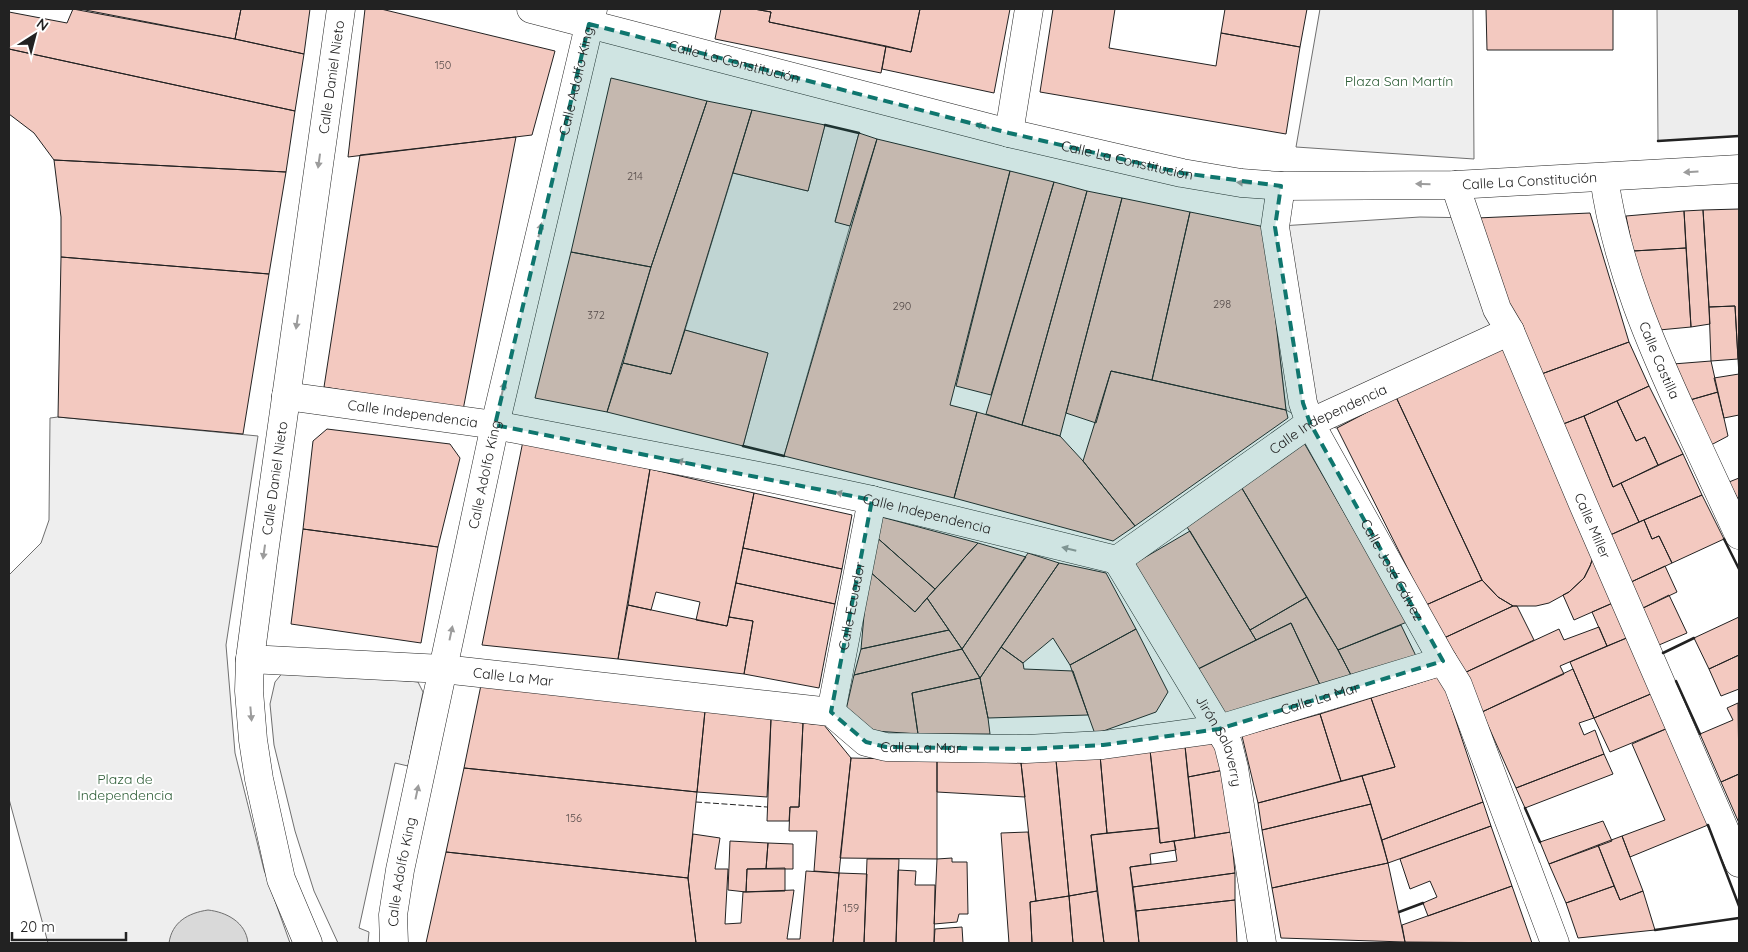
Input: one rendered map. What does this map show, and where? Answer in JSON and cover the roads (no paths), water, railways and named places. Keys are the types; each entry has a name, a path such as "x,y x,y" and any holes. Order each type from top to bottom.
{"street":[{"name":"Calle Daniel Nieto","path":"308,943 282,879 259,778 253,740 249,691 250,659 341,9"},
{"name":"Calle La Constitución","path":"531,9 591,16 1009,133 1182,173 1242,183 1281,186 1454,184 1604,178 1739,169"},
{"path":"1009,133 1029,9"},
{"name":"Calle Adolfo King","path":"394,943 393,915 400,870 495,425 591,16"},
{"name":"Calle Castilla","path":"1604,178 1608,204 1630,287 1652,348 1739,535"},
{"name":"Calle Miller","path":"1454,184 1497,309 1510,331 1739,864"},
{"name":"Calle José Gálvez","path":"1281,186 1275,227 1303,403 1310,423 1458,685 1555,943"},
{"name":"Calle Independencia","path":"286,396 495,425 872,500 1117,560 1310,423 1510,331"},
{"name":"Calle Ecuador","path":"831,712 872,500"},
{"name":"Jirón Salaverry","path":"1117,560 1228,744 1234,768 1262,943"},
{"name":"Calle La Mar","path":"250,659 443,669 831,712 866,742 886,748 1045,748 1103,745 1219,729 1443,661"}],"park label":[{"name":"Plaza San Martín","path":"1399,81"},
{"name":"Plaza de Independencia","path":"125,788"}]}
